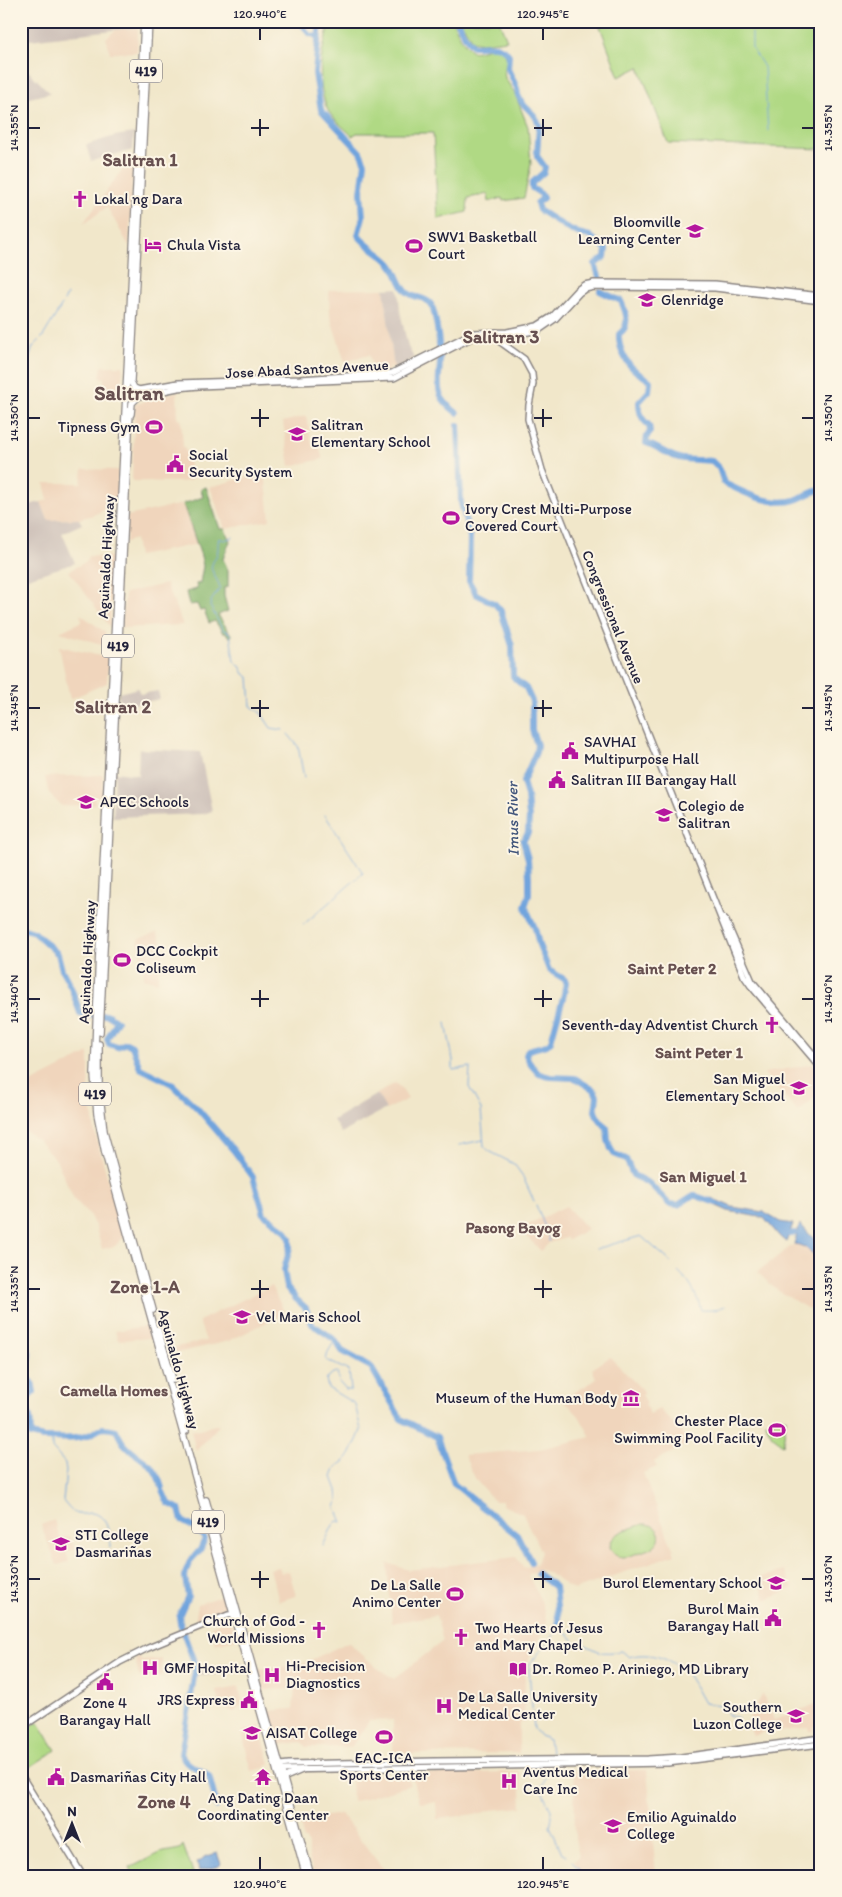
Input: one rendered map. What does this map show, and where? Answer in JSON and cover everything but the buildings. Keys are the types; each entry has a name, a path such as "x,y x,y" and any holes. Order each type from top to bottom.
{"highway":[{"name":"Aguinaldo Highway","path":"144,21 129,394 95,1094 103,1146 224,1570 279,1768 306,1876"},
{"name":"Aguinaldo Highway","path":"99,1008 148,21"},
{"path":"129,428 131,424 132,403 139,393 131,382"},
{"name":"Aguinaldo Highway","path":"279,1768 310,1876"},
{"path":"283,1778 304,1769"}],"main road":[{"name":"Jose Abad Santos Avenue","path":"129,394 199,386 389,379 401,376 430,358 473,337 496,334 525,334 539,330 555,319 579,293 594,285 715,284 821,296"},
{"name":"Jose Abad Santos Avenue","path":"606,285 715,288 821,300"},
{"name":"Congressional Avenue","path":"496,334 500,343 524,359 532,374 533,384 528,419 542,470 722,917 726,921 752,981 821,1063"},
{"name":"Congressional Avenue","path":"722,917 722,923 747,982 821,1068"},
{"path":"21,1728 120,1662 180,1634 236,1614"},
{"path":"279,1768 648,1762 821,1738"},
{"path":"279,1768 435,1761 682,1762 821,1744"},
{"path":"21,1775 83,1876"}],"shaded area":[{"path":"35,21 138,21 138,27 21,41 21,25"},
{"path":"138,28 137,52 110,53 106,38 116,30"},
{"path":"21,64 50,93 21,100"},
{"path":"134,133 133,150 91,161 86,145 115,136"},
{"path":"133,162 129,246 107,207 82,225 127,163"},
{"path":"398,288 400,311 408,347 414,358 394,368 384,289"},
{"path":"384,289 394,368 389,367 389,370 374,371 369,355 345,362 330,316 329,290"},
{"path":"102,366 123,366 121,390 104,389 104,378 100,377"},
{"path":"177,392 178,419 181,419 183,446 188,455 192,480 182,482 132,481 135,404 144,402 144,399"},
{"name":"Salitran Elementary School","path":"306,416 313,448 319,447 323,459 290,466 283,422"},
{"path":"83,469 118,470 117,504 79,519 48,520 41,502 48,500 44,483 81,483"},
{"path":"265,472 270,520 225,529 210,487"},
{"path":"41,502 48,520 79,519 82,524 62,533 75,563 21,580 21,507"},
{"path":"183,504 198,544 138,556 135,539 126,542 127,516"},
{"path":"88,556 113,557 110,627 69,571 87,561"},
{"path":"166,584 183,625 122,628 125,593"},
{"path":"80,614 105,632 105,645 60,632 82,621"},
{"path":"59,646 108,658 107,683 70,699"},
{"path":"138,688 140,694 158,691 160,699 119,707 119,693"},
{"path":"139,749 200,752 212,811 203,814 113,817 115,772 138,775"},
{"path":"103,775 102,796 95,798 95,804 62,806 49,794 45,777"},
{"path":"157,932 162,943 163,966 158,971 158,982 143,978 144,973 138,939"},
{"path":"89,1053 89,1092 95,1133 124,1237 115,1246 102,1249 96,1228 89,1214 74,1199 57,1161 39,1141 21,1128 21,1088"},
{"name":"San Miguel Elementary School","path":"814,1064 821,1072 819,1083 821,1092 798,1112 764,1073"},
{"path":"395,1083 401,1088 408,1099 386,1110 377,1094"},
{"path":"377,1094 386,1109 341,1133 333,1120"},
{"path":"566,1206 587,1229 568,1240 566,1237 549,1243 541,1251 519,1229"},
{"path":"794,1244 807,1249 821,1262 821,1317 777,1290 757,1272"},
{"name":"Vel Maris School","path":"271,1286 285,1313 229,1341 172,1354 171,1348 206,1341 199,1321"},
{"path":"148,1326 152,1338 118,1340 115,1331"},
{"path":"610,1357 645,1393 642,1395 646,1402 644,1404 650,1414 659,1409 679,1429 689,1443 654,1462 657,1467 643,1473 675,1554 574,1590 548,1572 540,1570 528,1575 541,1601 547,1623 530,1655 525,1674 524,1722 519,1723 519,1753 393,1754 393,1720 369,1721 351,1747 306,1747 302,1742 278,1745 269,1711 293,1709 295,1688 264,1690 258,1669 299,1666 348,1642 377,1668 394,1679 443,1641 436,1615 392,1623 387,1563 409,1570 516,1557 524,1568 537,1563 541,1552 523,1514 502,1505 503,1501 494,1501 476,1480 464,1455 540,1449 591,1437 579,1416 563,1399 594,1381 596,1378 592,1369"},
{"path":"220,1424 196,1451 191,1431"},
{"name":"STI College Dasmariñas","path":"54,1520 60,1539 69,1536 75,1549 66,1552 69,1562 57,1565 41,1525"},
{"path":"279,1567 281,1573 289,1571 296,1596 279,1601 270,1569"},
{"name":"Burol Elementary School","path":"784,1571 793,1588 765,1600 759,1578"},
{"path":"223,1595 227,1610 195,1622 198,1604"},
{"path":"226,1620 231,1622 236,1639 215,1644 211,1626"},
{"name":"GMF Hospital","path":"140,1656 141,1661 162,1659 162,1676 139,1677 135,1658"},
{"path":"242,1663 244,1672 199,1676 201,1671 206,1668"},
{"path":"239,1687 243,1704 234,1712 221,1707 217,1691"},
{"path":"763,1694 774,1720 821,1702 821,1726 815,1724 813,1731 810,1731 809,1727 779,1732 777,1727 753,1736 747,1721"},
{"path":"260,1726 270,1764 264,1768 251,1771 242,1731"},
{"name":"Emilio Aguinaldo College","path":"647,1770 656,1876 577,1876 578,1867 574,1860 579,1856 575,1839 574,1771"},
{"path":"520,1772 522,1807 490,1810 482,1813 437,1819 436,1802 419,1803 411,1774"},
{"path":"407,1774 410,1785 352,1802 351,1775"},
{"path":"341,1814 388,1873 387,1876 314,1876 308,1845 306,1840 304,1840 299,1820"}],"green space":[{"path":"331,21 453,21 463,42 472,51 491,48 501,49 507,61 504,70 505,78 515,94 528,127 531,164 524,198 503,201 502,198 489,202 488,194 468,198 467,212 438,219 433,133 357,133 352,136 328,110 321,85 321,64 322,53"},
{"path":"461,21 499,21 507,40 481,43 472,41"},
{"path":"598,21 821,21 821,149 668,143 639,67 619,77"},
{"path":"206,487 220,529 225,529 230,541 223,559 228,570 228,587 224,588 224,596 228,611 218,615 232,636 229,637 226,633 223,633 215,621 209,623 204,610 200,611 197,604 189,605 186,592 197,589 196,584 200,583 203,566 183,504 203,497 201,489"},
{"name":"Chester Place Swimming Pool Facility","path":"782,1417 786,1418 783,1445 772,1436 765,1423"},
{"path":"643,1524 651,1525 658,1530 659,1537 655,1545 652,1548 628,1556 619,1557 616,1555 610,1547 614,1537 622,1531"},
{"path":"35,1723 39,1723 56,1750 24,1771 21,1767 21,1732"},
{"path":"183,1845 194,1876 134,1876 130,1868 159,1853 180,1849"}],"water":[{"path":"711,1198 732,1207 763,1212 780,1222 793,1224 786,1242 764,1218 728,1211 708,1202"},
{"path":"800,1224 821,1247 821,1262 806,1248 794,1244"},
{"path":"217,1853 221,1864 219,1866 199,1871 197,1862 201,1861 204,1857"}],"waterway":[{"path":"298,21 310,35 317,36"},
{"name":"Imus River","path":"320,21 315,73 321,110 360,152 365,163 361,192 363,217 358,235 391,264 407,292 429,301 431,304 436,322 439,346 440,394 443,400 457,413"},
{"path":"457,21 466,38 473,46 497,46 509,55 508,69 517,88 518,95 539,124 537,156 545,167 544,172 532,183 532,188 541,194 543,198 537,203 539,210 564,226 578,233 590,236 606,249 605,257 595,264 600,280"},
{"path":"752,33 752,48 764,67 768,131"},
{"path":"600,291 621,301 626,319 625,327 619,334 621,350 633,369 650,381 649,391 639,402 641,415 649,425 650,432 646,443 679,458 712,461 719,468 724,483 758,498 786,502 821,490"},
{"path":"64,301 67,295"},
{"path":"21,370 29,359 33,347 42,338 62,305"},
{"name":"Imus River","path":"458,425 461,503 470,537 469,581 476,594 495,604 501,611 512,646 513,676 526,688 532,701 532,730 537,745 536,752 523,782 527,796 529,817 528,833 523,841 528,859 529,878 529,895 525,906 535,928 539,945 549,970 566,982 551,1041 547,1045 528,1050 526,1055 531,1065 539,1074 550,1077 575,1078 594,1090 597,1096 595,1111 607,1128 608,1140 614,1154 626,1159 633,1175 650,1184 669,1204 678,1205 692,1196 716,1203"},
{"path":"233,537 224,540 219,538 218,552 212,568 220,588 211,601 210,606 223,630 230,634 234,661 240,666 244,674 249,677 251,706 261,713 271,728 283,730"},
{"path":"288,734 298,746 304,778"},
{"path":"303,925 363,873 325,815"},
{"path":"21,928 34,932 58,954 62,970 71,987 80,1013 86,1016 94,1014"},
{"path":"102,1015 108,1015 117,1021 107,1039 109,1044 117,1047 126,1043 132,1046 140,1068 172,1084 198,1109 234,1151 253,1177 264,1214 285,1230 290,1238 290,1247 284,1270 287,1288 306,1308 312,1324 335,1340 342,1351 371,1367 401,1419 437,1437 454,1484 518,1536 531,1562"},
{"path":"446,1023 453,1070 470,1067 469,1087 481,1109 484,1146 489,1151 514,1164 522,1175 534,1201"},
{"path":"459,1145 483,1140"},
{"path":"536,1205 549,1241"},
{"name":"Imus River","path":"783,1231 789,1234 795,1233"},
{"path":"596,1249 641,1236 671,1262"},
{"path":"678,1271 692,1289 701,1310 714,1310 725,1306"},
{"path":"21,1329 30,1356 25,1376 32,1382 34,1392 26,1402 30,1418 31,1435 43,1438"},
{"path":"323,1546 333,1525 337,1521 342,1522 336,1508 338,1500 337,1490 332,1477 336,1467 350,1455 361,1430 355,1404 328,1388 326,1379 337,1372 339,1382 346,1390 351,1390 349,1371 326,1360 335,1340"},
{"path":"46,1438 87,1436 104,1428 116,1430 124,1444 155,1472 162,1488"},
{"path":"52,1438 52,1448 65,1463 63,1501 76,1513 91,1513 101,1517 107,1526 110,1548"},
{"path":"163,1492 168,1503 179,1509 182,1521 197,1529 205,1539 200,1550 190,1561 186,1571 188,1596 179,1616 194,1662 195,1671 181,1754 189,1764 209,1776 217,1807"},
{"path":"538,1574 555,1587 559,1628"},
{"path":"551,1752 549,1740 540,1736 534,1729 529,1665 559,1628 570,1636 576,1644 582,1644 602,1652 622,1651 629,1657 651,1655 673,1663 688,1675 704,1703 720,1706 730,1716 738,1718"},
{"path":"547,1772 542,1791 551,1810 550,1826 562,1853 566,1856"},
{"path":"572,1861 579,1868 580,1876"}],"place":[{"name":"Lokal ng Dara","path":"80,199"},
{"name":"Bloomville Learning Center","path":"695,231"},
{"name":"Chula Vista","path":"153,245"},
{"name":"SWV1 Basketball Court","path":"414,246"},
{"name":"Glenridge","path":"647,300"},
{"name":"Tipness Gym","path":"154,427"},
{"name":"Salitran Elementary School","path":"297,434"},
{"name":"Social Security System","path":"175,464"},
{"name":"Ivory Crest Multi-Purpose Covered Court","path":"451,518"},
{"name":"SAVHAI Multipurpose Hall","path":"570,751"},
{"name":"Salitran III Barangay Hall","path":"557,780"},
{"name":"APEC Schools","path":"86,802"},
{"name":"Colegio de Salitran","path":"664,815"},
{"name":"DCC Cockpit Coliseum","path":"122,960"},
{"name":"Seventh-day Adventist Church","path":"772,1025"},
{"name":"San Miguel Elementary School","path":"799,1088"},
{"name":"Vel Maris School","path":"242,1317"},
{"name":"Museum of the Human Body","path":"631,1398"},
{"name":"Chester Place Swimming Pool Facility","path":"777,1430"},
{"name":"STI College Dasmariñas","path":"61,1544"},
{"name":"Burol Elementary School","path":"776,1583"},
{"name":"De La Salle Animo Center","path":"455,1594"},
{"name":"Burol Main Barangay Hall","path":"773,1618"},
{"name":"Church of God - World Missions","path":"319,1630"},
{"name":"Two Hearts of Jesus and Mary Chapel","path":"461,1637"},
{"name":"GMF Hospital","path":"150,1668"},
{"name":"Dr. Romeo P. Ariniego, MD Library","path":"518,1669"},
{"name":"Hi-Precision Diagnostics","path":"272,1675"},
{"name":"Zone 4 Barangay Hall","path":"105,1682"},
{"name":"JRS Express","path":"249,1700"},
{"name":"De La Salle University Medical Center","path":"444,1706"},
{"name":"Southern Luzon College","path":"796,1716"},
{"name":"AISAT College","path":"252,1733"},
{"name":"EAC-ICA Sports Center","path":"384,1737"},
{"name":"Dasmariñas City Hall","path":"56,1777"},
{"name":"Ang Dating Daan Coordinating Center","path":"263,1777"},
{"name":"Aventus Medical Care Inc","path":"509,1781"},
{"name":"Emilio Aguinaldo College","path":"613,1826"}],"district":[{"name":"Salitran 1","path":"140,160"},
{"name":"Salitran 3","path":"501,337"},
{"name":"Salitran","path":"129,393"},
{"name":"Salitran 2","path":"113,707"},
{"name":"Saint Peter 2","path":"672,968"},
{"name":"Saint Peter 1","path":"699,1052"},
{"name":"San Miguel 1","path":"703,1176"},
{"name":"Pasong Bayog","path":"513,1227"},
{"name":"Zone 1-A","path":"145,1287"},
{"name":"Camella Homes","path":"114,1390"},
{"name":"Zone 4","path":"164,1802"}]}
